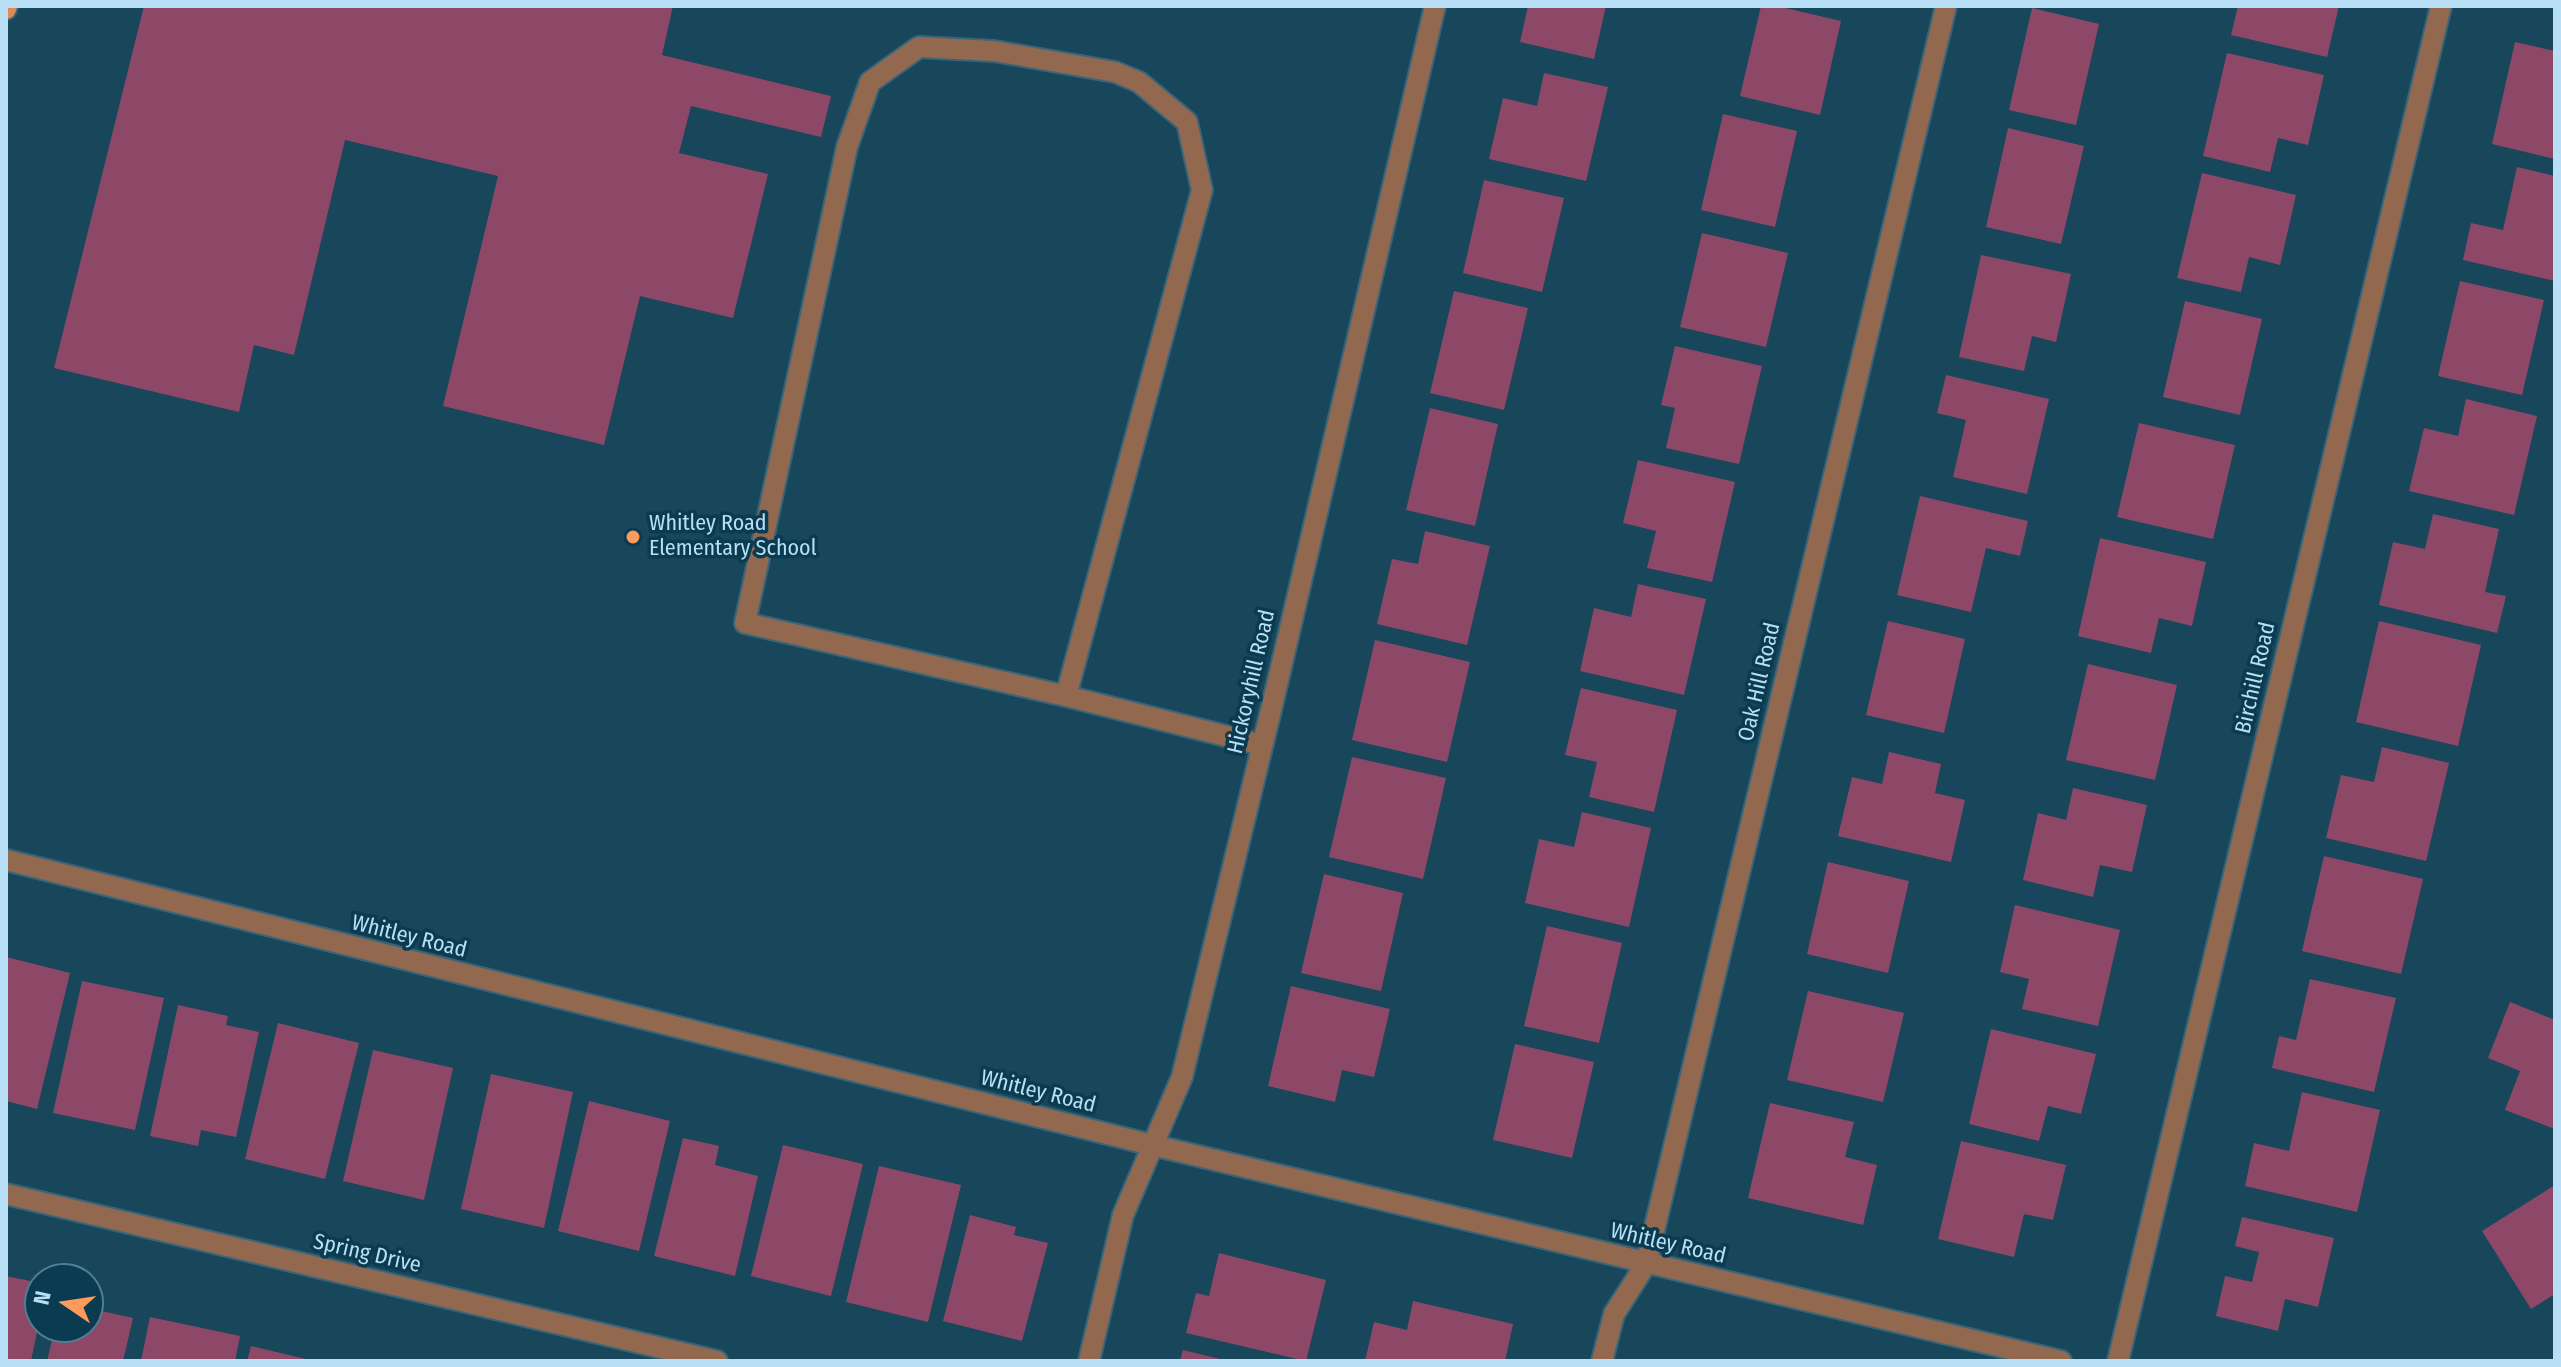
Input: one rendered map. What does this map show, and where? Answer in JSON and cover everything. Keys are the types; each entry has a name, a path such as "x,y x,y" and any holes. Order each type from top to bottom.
{"street":[{"name":"Hickoryhill Road","path":"1089,1361 1123,1215 1182,1077 1435,6"},
{"name":"Oak Hill Road","path":"1602,1361 1614,1314 1646,1264 1946,6"},
{"name":"Birchill Road","path":"2118,1361 2441,6"},
{"path":"1066,696 1202,190 1187,122 1139,82 1115,72 994,51 919,47 870,82 847,147 745,623 1066,696 1262,745"},
{"name":"Whitley Road","path":"6,860 1152,1145 2061,1361"},
{"name":"Spring Drive","path":"6,1194 717,1361"}],"building":[{"path":"144,6 673,6 662,55 831,96 821,137 691,106 679,153 768,174 733,318 640,296 604,445 443,406 498,176 345,140 294,355 254,345 239,412 54,368"},
{"path":"1528,6 1606,6 1594,59 1520,42"},
{"path":"1761,6 1777,6 1841,21 1820,115 1740,96"},
{"path":"2238,6 2339,6 2327,57 2231,35"},
{"path":"2032,8 2099,24 2076,125 2009,110"},
{"path":"2515,42 2555,51 2555,159 2492,144"},
{"path":"2227,53 2324,75 2308,145 2278,138 2270,172 2203,156"},
{"path":"1544,73 1608,87 1586,181 1489,159 1503,98 1537,106"},
{"path":"1723,114 1797,131 1775,227 1701,210"},
{"path":"2008,128 2084,146 2061,244 1986,227"},
{"path":"2517,167 2555,176 2555,281 2463,260 2471,223 2503,230"},
{"path":"2202,173 2296,195 2280,265 2249,257 2241,292 2177,278"},
{"path":"1484,180 1564,198 1542,292 1463,273"},
{"path":"1702,233 1788,253 1766,347 1680,327"},
{"path":"1981,255 2071,274 2056,342 2032,336 2024,371 1959,357"},
{"path":"2460,281 2544,300 2522,395 2438,376"},
{"path":"1454,291 1528,308 1504,410 1430,393"},
{"path":"2185,301 2262,319 2240,415 2163,397"},
{"path":"1675,346 1762,366 1739,464 1666,448 1675,408 1661,405"},
{"path":"1946,375 2049,399 2027,494 1953,477 1966,420 1937,413"},
{"path":"2466,399 2537,416 2514,515 2409,491 2424,428 2458,436"},
{"path":"1430,408 1498,424 1475,526 1406,510"},
{"path":"2139,423 2235,445 2213,539 2117,517"},
{"path":"1638,460 1735,482 1712,582 1647,568 1656,531 1623,523"},
{"path":"1920,496 2028,521 2020,556 1986,548 1971,612 1897,595"},
{"path":"2433,514 2499,529 2485,592 2506,596 2497,633 2379,605 2393,542 2425,549"},
{"path":"1425,531 1490,546 1467,645 1377,624 1392,559 1418,564"},
{"path":"2100,538 2206,562 2192,626 2159,618 2151,653 2078,636"},
{"path":"1638,584 1706,599 1684,695 1580,671 1594,608 1631,617"},
{"path":"1888,621 1965,639 1944,733 1866,715"},
{"path":"2379,621 2481,645 2458,746 2356,722"},
{"path":"1375,640 1470,662 1447,762 1352,740"},
{"path":"2088,664 2177,685 2155,780 2066,760"},
{"path":"1581,688 1677,710 1654,812 1589,797 1597,762 1565,755"},
{"path":"2382,747 2449,763 2426,861 2326,838 2341,775 2374,782"},
{"path":"1889,752 1941,764 1935,793 1965,800 1951,862 1838,836 1852,777 1882,784"},
{"path":"1352,757 1446,778 1423,879 1329,857"},
{"path":"2073,788 2147,805 2132,872 2100,865 2093,897 2023,880 2038,813 2066,820"},
{"path":"1582,812 1651,828 1629,927 1525,903 1539,839 1574,847"},
{"path":"2324,856 2423,879 2401,974 2302,951"},
{"path":"1828,862 1909,881 1888,973 1807,954"},
{"path":"1324,874 1403,893 1381,991 1301,973"},
{"path":"2015,905 2120,930 2098,1026 2022,1009 2029,979 2000,972"},
{"path":"1547,926 1622,943 1599,1043 1524,1026"},
{"path":"6,957 70,973 37,1109 6,1101"},
{"path":"2310,979 2396,998 2374,1092 2272,1068 2279,1036 2296,1040"},
{"path":"82,981 164,998 135,1130 53,1113"},
{"path":"1291,986 1390,1009 1374,1077 1342,1070 1335,1102 1268,1086"},
{"path":"1808,991 1904,1013 1883,1102 1787,1080"},
{"path":"2510,1002 2555,1020 2555,1129 2505,1110 2520,1071 2488,1058"},
{"path":"178,1005 228,1016 226,1025 259,1032 236,1137 201,1130 198,1146 150,1136"},
{"path":"278,1023 359,1043 325,1179 245,1159"},
{"path":"1991,1029 2096,1054 2081,1114 2048,1106 2039,1141 1969,1124"},
{"path":"1515,1044 1594,1062 1572,1158 1493,1140"},
{"path":"373,1050 453,1068 424,1200 343,1181"},
{"path":"491,1074 573,1092 544,1228 461,1209"},
{"path":"2302,1092 2380,1110 2357,1212 2245,1186 2254,1143 2289,1151"},
{"path":"589,1101 670,1121 639,1251 558,1231"},
{"path":"1770,1103 1854,1122 1845,1157 1877,1165 1863,1225 1748,1198"},
{"path":"683,1138 719,1146 715,1165 758,1176 735,1276 654,1256"},
{"path":"1961,1141 2066,1165 2053,1220 2024,1214 2014,1257 1938,1239"},
{"path":"783,1145 863,1164 831,1296 751,1276"},
{"path":"879,1166 961,1185 928,1322 846,1302"},
{"path":"2555,1185 2555,1294 2531,1309 2482,1231"},
{"path":"970,1215 1016,1227 1014,1235 1048,1243 1022,1341 943,1321"},
{"path":"2242,1217 2334,1238 2318,1307 2285,1299 2278,1331 2216,1316 2225,1276 2252,1282 2259,1252 2235,1246"},
{"path":"1219,1253 1326,1280 1306,1361 1186,1333 1196,1293 1209,1296"},
{"path":"6,1276 24,1280 24,1343 35,1343 31,1361 6,1361"},
{"path":"1413,1301 1513,1324 1505,1361 1365,1361 1374,1322 1407,1330"},
{"path":"104,1312 133,1318 123,1361 47,1361 51,1343 104,1343"},
{"path":"150,1317 240,1336 235,1361 141,1361"},
{"path":"251,1346 310,1360 310,1361 247,1361"},
{"path":"1183,1350 1224,1360 1224,1361 1180,1361"}],"place":[{"name":"Whitley Road Elementary School","path":"633,537"}]}
